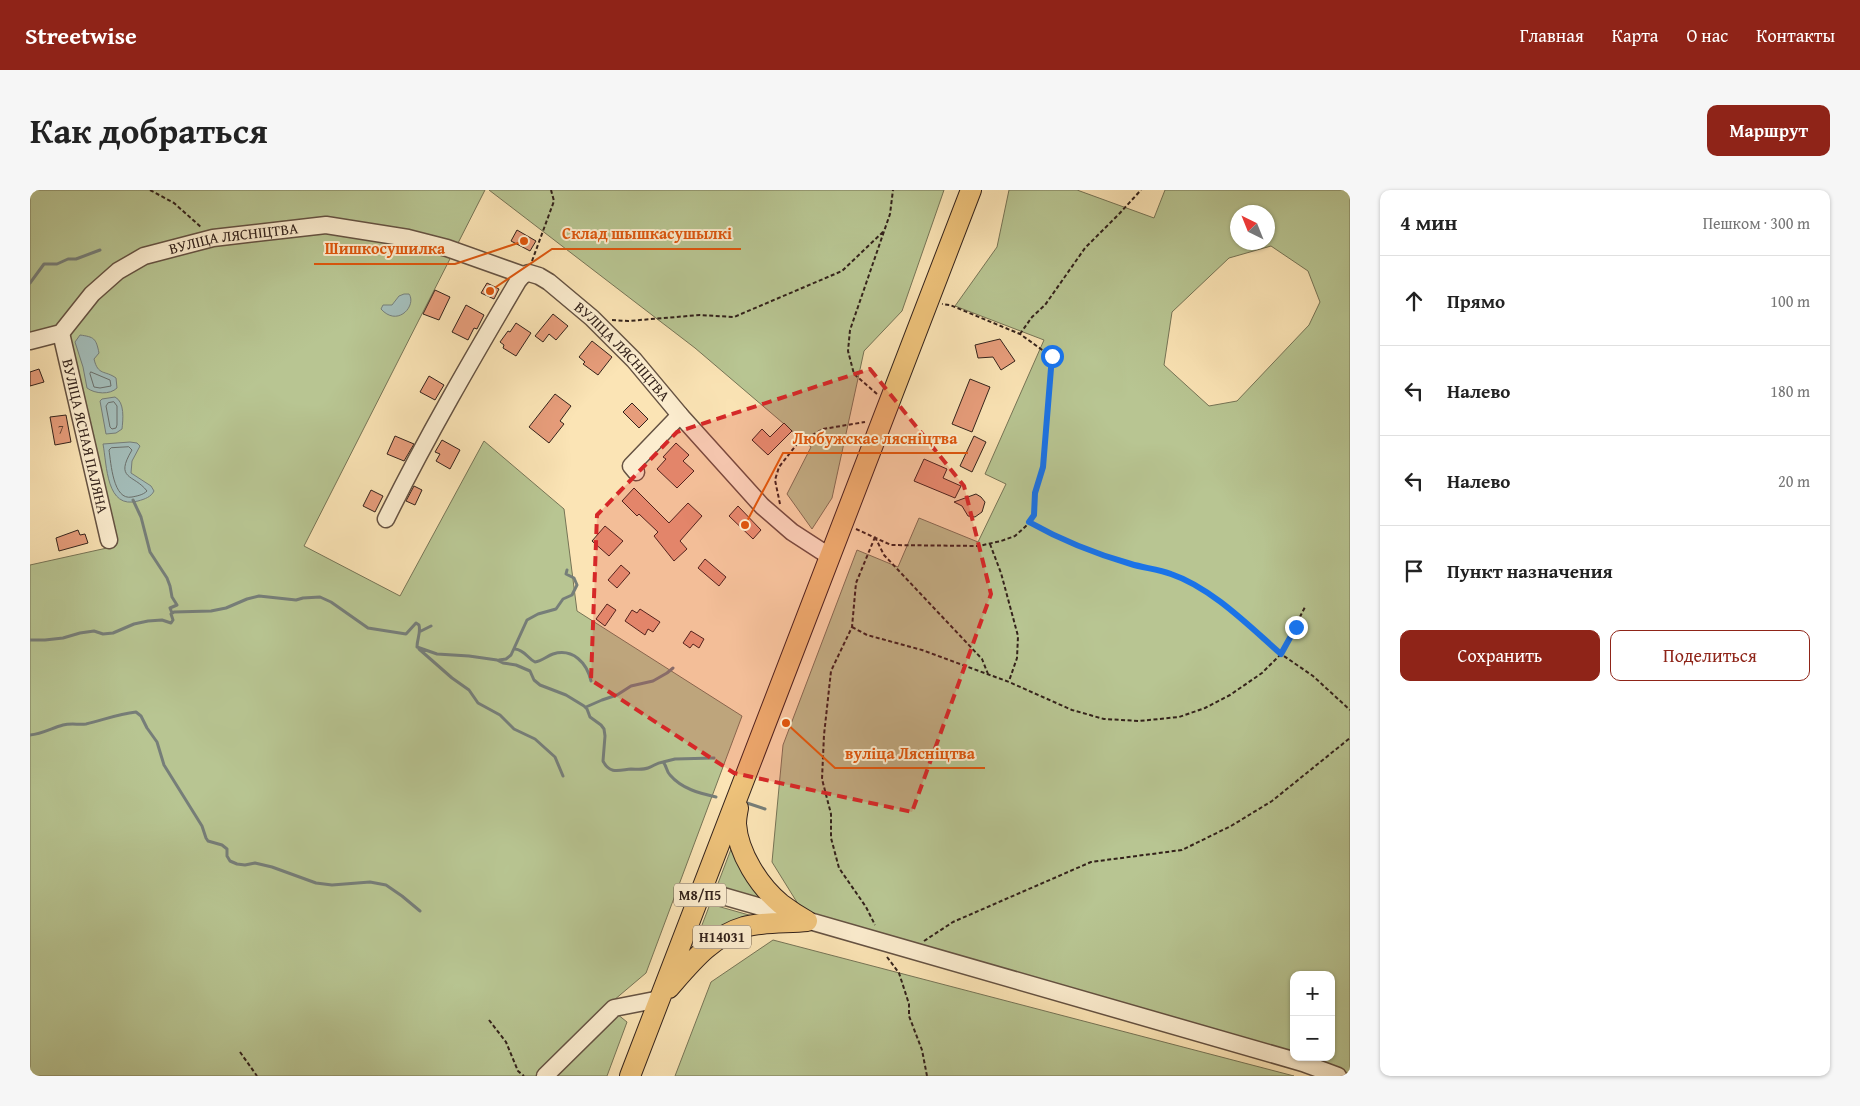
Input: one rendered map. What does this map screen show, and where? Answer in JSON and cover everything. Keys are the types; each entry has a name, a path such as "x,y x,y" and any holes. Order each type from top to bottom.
{"main road":[{"name":"М8/П5","path":"630,1076 971,190"},
{"name":"Н14031","path":"740,792 736,824 740,842 751,868 774,898 807,921"},
{"name":"Н14031","path":"660,999 700,954 728,933 745,926 807,921"}],"street":[{"name":"ВУЛІЦА ЛЯСНІЦТВА","path":"61,332 92,294 118,271 144,256 213,238 326,226 408,238 447,248 526,274 539,276 549,282 592,318 634,360 748,493 792,532 829,556"},
{"path":"386,519 457,384 518,281 526,274"},
{"path":"30,341 61,332"},
{"name":"ВУЛІЦА ЯСНАЯ ПАЛЯНА","path":"61,332 110,540"},
{"path":"636,472 630,466 680,415"},
{"name":"Н14031","path":"702,890 1303,1064 1338,1076"},
{"path":"544,1076 614,1008 660,999"}],"path":[{"path":"150,190 174,203 213,238"},
{"path":"526,274 554,201 552,190"},
{"path":"782,510 775,480 780,467 798,444 823,429 885,412 854,374 848,351 850,330 890,214 892,190"},
{"path":"1020,334 1032,316 1045,305 1085,248 1120,214 1141,190"},
{"path":"592,318 628,321 700,315 734,317 842,271 884,231"},
{"path":"842,522 891,545 979,546 1015,536 1034,515 1035,493 1043,467 1052,356 1020,334 950,305 928,302"},
{"path":"1029,522 1093,552 1133,565 1172,574 1203,590 1239,615 1281,654 1313,676 1350,710"},
{"path":"875,537 856,583 852,627 832,671 824,735 822,778 831,814 831,838 839,868 866,907 883,942 883,952 899,973 909,1004 909,1016 922,1050 927,1076"},
{"path":"875,537 884,555 982,659 988,674"},
{"path":"990,544 1001,573 1018,636 1016,658 1009,682"},
{"path":"852,627 867,635 922,650 988,674 1072,710 1104,719 1139,721 1178,717 1205,708 1230,695 1262,673 1281,654 1305,607"},
{"path":"910,950 954,922 1091,862 1182,850 1231,826 1272,801 1350,738"},
{"path":"489,1020 506,1042 518,1071 524,1076"},
{"path":"240,1052 257,1076"}],"highlighted area":[{"path":"870,369 964,486 991,594 912,812 734,773 591,680 597,515 677,432"}],"green space":[{"path":"30,190 485,190 304,546 400,596 484,441 564,509 577,611 742,716 646,973 607,1006 627,1022 607,1076 30,1076 30,565 116,546 64,324 30,333"},
{"path":"489,190 944,190 902,311 864,351 832,498 812,529 787,494 811,447 695,348"},
{"path":"1009,190 1077,190 1154,218 1165,190 1350,190 1350,1074 1312,1061 1335,1061 1335,971 1290,971 1290,1054 803,912 772,862 783,745 857,550 898,567 919,518 978,542 1006,484 985,474 1044,340 955,306 997,247","holes":["1230,205 1275,205 1275,249 1308,271 1320,302 1309,325 1237,401 1209,406 1164,365 1172,312 1229,258 1257,250 1230,250"]},
{"path":"733,844 769,902 717,886"},
{"path":"710,904 756,917 694,946"},
{"path":"773,940 1294,1076 675,1076 711,982"}],"water":[{"path":"409,294 411,299 408,309 404,313 394,316 387,314 381,309 383,305 392,305 399,296"},
{"path":"80,335 94,339 99,353 94,359 102,372 116,378 117,388 114,390 102,393 94,392 87,388 75,342"},
{"path":"115,397 122,407 122,429 116,433 106,434 100,401"},
{"path":"137,443 140,446 132,461 131,473 151,486 154,491 145,499 127,502 120,499 110,484 103,444"}],"building":[{"path":"517,230 536,241 530,251 511,241"},
{"path":"487,283 499,289 494,299 481,293"},
{"path":"435,290 450,297 439,320 423,314"},
{"path":"466,305 484,315 477,329 474,328 468,340 452,332"},
{"path":"553,314 568,326 556,340 549,334 543,342 535,336"},
{"path":"516,323 531,333 516,356 503,348 504,345 500,342"},
{"path":"1000,339 1015,361 1001,370 993,357 978,358 975,345"},
{"path":"592,341 612,357 598,375 583,364 585,362 579,357"},
{"path":"39,369 44,382 30,386 30,372"},
{"path":"429,376 444,385 435,400 420,392"},
{"path":"970,379 990,387 972,432 952,424"},
{"path":"555,394 571,406 560,421 564,424 549,443 529,427"},
{"path":"632,403 648,419 639,428 623,412"},
{"path":"66,415 71,442 55,445 50,417"},
{"path":"784,423 792,431 768,455 752,440 762,429 770,437"},
{"path":"395,436 414,444 404,461 387,454"},
{"path":"974,436 986,442 972,472 960,466"},
{"path":"442,440 460,450 450,469 436,461 440,454 435,452"},
{"path":"676,443 689,455 683,461 694,471 677,488 657,469 666,459 663,457"},
{"path":"924,459 947,469 943,478 961,486 955,498 914,481"},
{"path":"414,486 422,490 415,505 406,501"},
{"path":"634,488 669,523 688,503 702,516 680,541 687,549 674,561 654,536 658,532 639,514 637,516 622,501"},
{"path":"371,490 383,496 375,512 363,506"},
{"path":"976,494 985,502 982,512 975,517 968,516 962,506 954,502"},
{"path":"738,506 761,530 753,539 729,516"},
{"path":"605,526 623,541 609,556 592,541"},
{"path":"78,530 80,535 85,534 88,543 59,551 56,538"},
{"path":"705,559 726,577 719,586 698,568"},
{"path":"621,565 630,573 617,588 608,580"},
{"path":"607,604 616,610 605,626 596,619"},
{"path":"640,609 660,622 653,632 648,629 645,635 625,621 632,610 637,613"},
{"path":"691,631 704,639 699,648 693,644 690,648 683,643"}],"waterway":[{"path":"30,283 44,264 57,264 100,250"},
{"path":"133,500 141,517 150,552 167,578 172,597 177,605 170,608 172,613"},
{"path":"499,660 506,659 511,655 527,620 538,614 556,609 563,599 572,595 577,585 574,578 566,574 567,570"},
{"path":"30,640 63,638 94,631 103,634 113,633 134,624 148,621 162,620 171,623 173,620 171,614 174,612 211,611 226,608 259,596 296,600 320,597 331,602 368,628 406,634 416,623 419,625 417,647 437,654 497,660 530,671 534,680 540,685 566,695 584,706 590,717 601,725 605,736 603,761 609,768 616,771 644,769 663,762 669,773 680,784 697,792 716,797"},
{"path":"421,631 431,626"},
{"path":"419,649 452,678 469,690 478,703 500,715 514,729 535,739 555,757 563,776"},
{"path":"515,649 521,651 535,662 553,654 567,653 573,655 586,668 591,681"},
{"path":"586,707 617,695 631,686 653,681 673,668"},
{"path":"30,735 63,725 86,724 136,712 141,716 157,742 164,765 202,826 206,838 208,841 222,845 227,849 227,856 230,861 237,864 255,863 272,867 316,883 332,885 370,882 386,885 420,911"},
{"path":"663,762 675,759 714,758"},
{"path":"747,803 765,809"}],"place":[{"name":"Шишкосушилка","path":"524,241"},
{"name":"Склад шышкасушылкі","path":"490,291"},
{"name":"Любужскае лясніцтва","path":"745,525"},
{"name":"вуліца Лясніцтва","path":"786,723"}],"route":[{"path":"1052,356 1043,467 1035,493 1034,515 1029,522 1093,552 1133,565 1172,574 1203,590 1239,615 1281,654 1296,627"}]}
